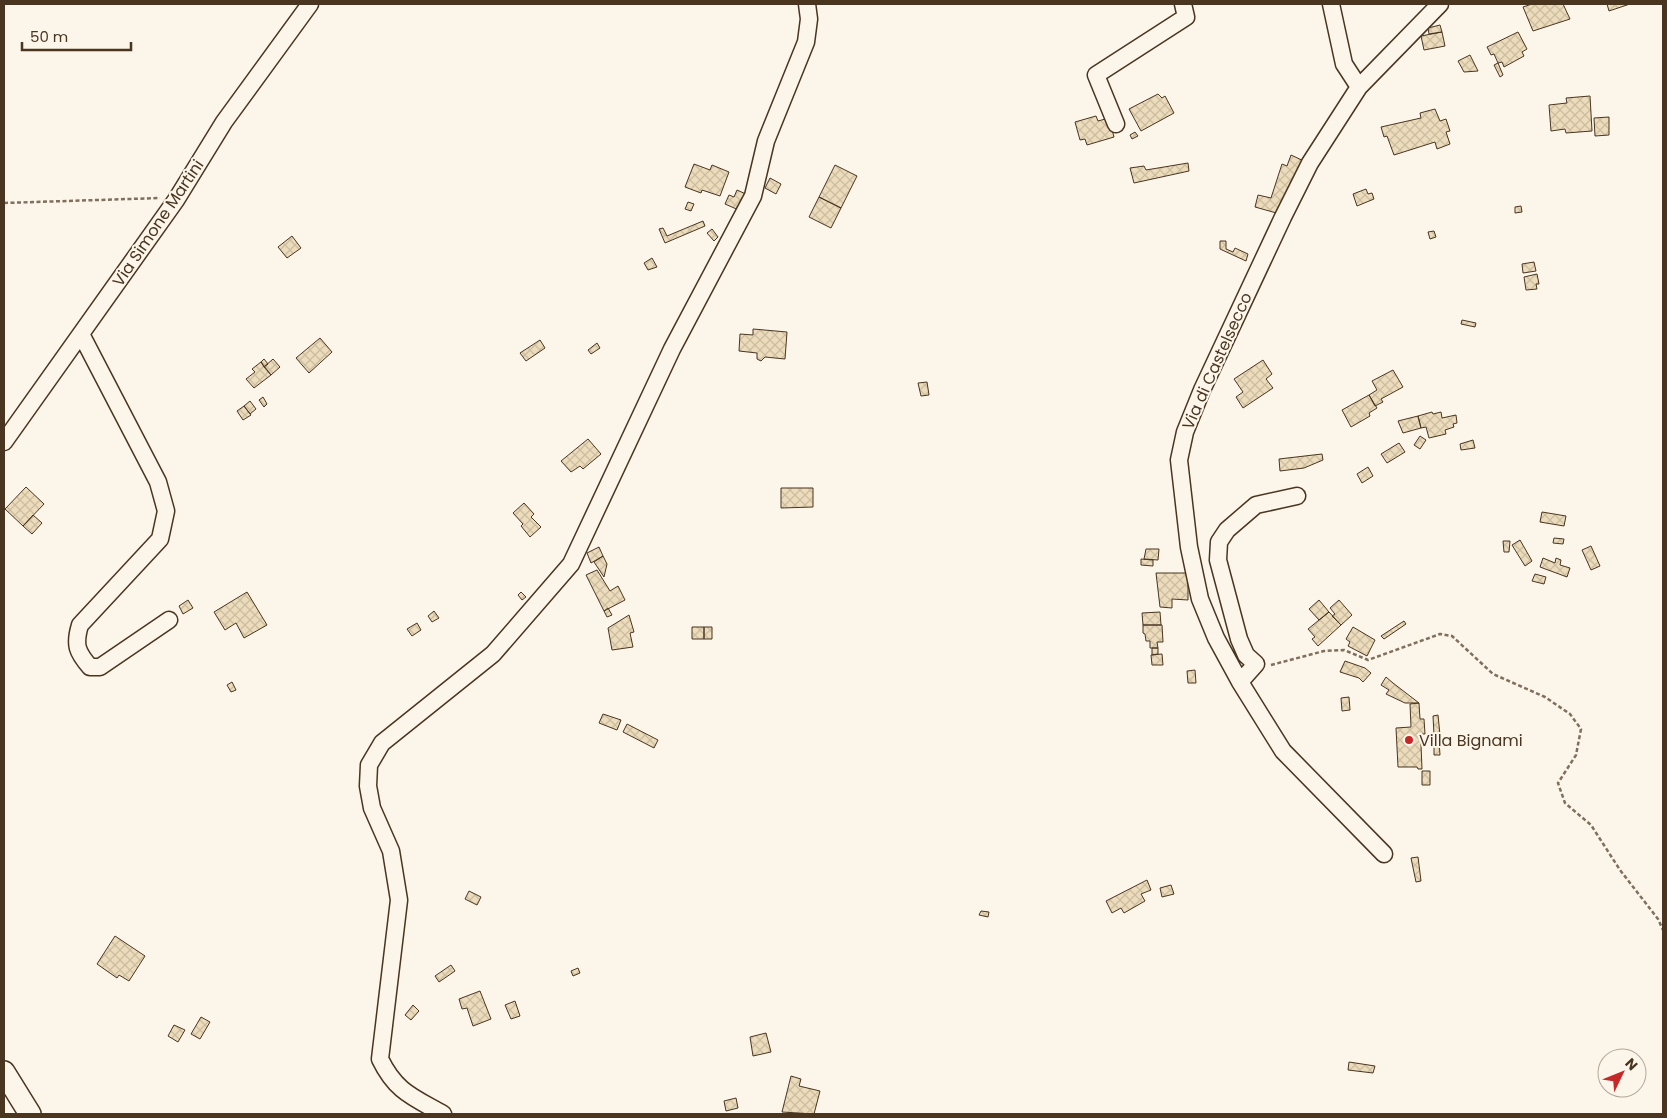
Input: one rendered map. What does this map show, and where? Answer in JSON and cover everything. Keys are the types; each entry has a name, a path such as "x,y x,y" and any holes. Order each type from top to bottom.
{"main road":[{"path":"4,1072 30,1114"}],"street":[{"name":"Via Simone Martini","path":"4,442 176,200 224,122 310,4"},
{"path":"443,1114 401,1090 389,1077 380,1059 399,900 390,851 372,808 368,786 369,765 382,743 493,654 571,564 672,349 753,196 766,140 806,42 809,19 807,4"},
{"path":"1116,124 1096,75 1186,17 1183,4"},
{"path":"1331,4 1344,64 1359,87"},
{"name":"Via di Castelsecco","path":"1384,854 1283,752 1240,682 1216,638 1200,599 1189,547 1179,460 1185,432 1202,390 1283,216 1310,163 1359,87 1440,4"},
{"path":"81,334 158,482 166,511 160,539 80,625 75,641 82,657 90,667 100,667 169,620"},
{"path":"1240,682 1256,664 1246,655 1239,639 1218,560 1219,542 1227,530 1256,505 1296,496"}],"path":[{"path":"4,204 152,197 176,200"},
{"path":"1256,664 1274,665 1324,651 1344,650 1368,660 1440,634 1452,636 1493,674 1545,698 1570,714 1581,729 1576,755 1558,783 1565,802 1591,825 1620,870 1658,919 1663,930"}],"building":[{"path":"1532,4 1563,4 1570,19 1533,31 1523,7"},
{"path":"1607,4 1630,4 1609,11"},
{"path":"1440,25 1442,32 1429,34 1428,28"},
{"path":"1442,32 1445,46 1424,50 1421,36"},
{"path":"1518,32 1527,49 1522,52 1524,56 1504,67 1502,62 1498,63 1494,54 1491,55 1487,47"},
{"path":"1470,55 1478,71 1464,72 1458,61"},
{"path":"1498,63 1503,75 1500,77 1494,65"},
{"path":"1158,94 1162,98 1165,96 1174,113 1141,131 1129,109"},
{"path":"1590,96 1592,131 1566,133 1565,129 1551,131 1549,105 1567,103 1566,98"},
{"path":"1435,109 1440,121 1446,119 1450,131 1446,132 1450,144 1437,149 1435,142 1394,155 1387,136 1384,137 1381,127 1421,118 1420,113"},
{"path":"1096,116 1098,121 1109,118 1114,137 1087,145 1085,139 1080,140 1075,122"},
{"path":"1609,117 1609,135 1595,136 1594,118"},
{"path":"1135,132 1138,136 1132,139 1130,135"},
{"path":"1291,155 1306,162 1280,214 1255,207 1258,195 1271,198 1282,164 1287,166"},
{"path":"1188,163 1189,171 1134,183 1130,168 1144,166 1146,170"},
{"path":"694,164 710,170 712,165 729,172 720,196 702,190 701,193 685,187"},
{"path":"835,165 857,176 841,208 819,197"},
{"path":"770,178 781,184 776,194 765,188"},
{"path":"1366,189 1368,194 1372,193 1374,199 1357,206 1353,194"},
{"path":"737,190 748,195 741,211 725,204 729,195 734,197"},
{"path":"819,197 841,208 831,228 809,217"},
{"path":"688,202 694,204 691,211 685,209"},
{"path":"1521,206 1522,212 1515,213 1515,207"},
{"path":"703,221 705,226 665,243 659,229 663,228 667,236"},
{"path":"712,229 718,237 714,241 707,233"},
{"path":"1434,231 1436,237 1430,239 1428,232"},
{"path":"292,236 301,248 287,258 278,247"},
{"path":"1220,241 1226,241 1226,249 1233,252 1235,248 1248,254 1246,261 1220,249"},
{"path":"652,258 657,267 648,270 644,263"},
{"path":"1534,262 1536,271 1523,273 1522,264"},
{"path":"1537,274 1539,284 1536,284 1537,289 1526,290 1524,277"},
{"path":"1462,320 1476,323 1475,327 1461,324"},
{"path":"753,329 787,332 785,359 765,357 761,361 757,359 757,353 739,351 740,334 753,335"},
{"path":"320,338 332,352 309,373 296,358"},
{"path":"540,340 545,348 526,361 520,353"},
{"path":"597,343 600,348 591,354 588,350"},
{"path":"264,359 268,364 264,367 261,362"},
{"path":"273,359 280,367 271,375 264,367"},
{"path":"1263,360 1272,374 1266,379 1273,388 1243,408 1236,397 1243,392 1234,379"},
{"path":"261,362 271,375 254,388 246,379 255,372 252,369"},
{"path":"1393,370 1403,387 1381,399 1383,402 1375,406 1369,395 1377,390 1372,381"},
{"path":"927,382 929,395 921,396 918,383"},
{"path":"1369,395 1377,408 1369,413 1370,416 1351,427 1342,410"},
{"path":"263,397 267,404 264,407 259,400"},
{"path":"250,401 256,409 250,414 244,406"},
{"path":"244,406 251,415 243,420 237,411"},
{"path":"1432,412 1433,414 1441,412 1442,418 1456,415 1457,423 1453,424 1454,427 1445,430 1446,434 1429,438 1426,427 1421,428 1418,416"},
{"path":"1418,416 1421,428 1403,433 1398,421"},
{"path":"1420,436 1426,440 1420,449 1414,445"},
{"path":"588,439 601,454 583,469 580,466 571,472 561,461"},
{"path":"1473,440 1475,448 1461,450 1460,444"},
{"path":"1399,443 1405,452 1387,463 1381,454"},
{"path":"1322,454 1323,460 1304,468 1280,471 1279,459"},
{"path":"1368,467 1373,476 1362,483 1357,474"},
{"path":"26,487 44,504 23,526 5,509"},
{"path":"781,488 813,488 813,507 781,508"},
{"path":"524,503 534,514 531,517 541,527 530,537 521,526 523,524 513,513"},
{"path":"1542,512 1566,516 1564,526 1540,522"},
{"path":"33,515 42,523 32,534 23,526"},
{"path":"1554,538 1564,539 1563,544 1553,543"},
{"path":"1520,540 1532,561 1525,566 1512,545"},
{"path":"1503,541 1510,541 1509,552 1504,552"},
{"path":"1591,546 1600,566 1591,570 1582,550"},
{"path":"599,547 603,556 591,563 587,553"},
{"path":"1146,549 1159,549 1158,560 1144,559"},
{"path":"603,556 607,564 604,577 594,562"},
{"path":"1543,558 1555,563 1556,558 1561,560 1560,565 1570,568 1567,577 1540,567"},
{"path":"1141,559 1153,560 1153,566 1141,565"},
{"path":"597,570 610,591 618,586 625,600 604,611 586,575"},
{"path":"1156,573 1188,573 1188,600 1172,599 1172,608 1160,607"},
{"path":"1535,574 1546,577 1544,584 1532,581"},
{"path":"247,592 267,625 244,638 236,623 225,630 214,612"},
{"path":"521,592 526,597 522,600 518,595"},
{"path":"188,600 193,608 183,614 179,606"},
{"path":"1319,600 1329,612 1319,620 1309,609"},
{"path":"1339,600 1352,615 1341,625 1332,616 1335,614 1330,608"},
{"path":"608,608 612,615 607,617 604,611"},
{"path":"434,611 439,618 432,622 428,616"},
{"path":"1160,612 1161,625 1143,625 1142,613"},
{"path":"1329,612 1341,625 1318,646 1312,639 1315,637 1308,629"},
{"path":"629,615 634,632 630,633 633,647 612,650 608,628"},
{"path":"1404,621 1406,624 1384,639 1381,636"},
{"path":"417,623 421,630 412,636 407,629"},
{"path":"1143,625 1162,625 1163,642 1157,642 1158,648 1150,648 1150,641 1146,641 1145,634 1143,633"},
{"path":"692,627 704,627 704,639 692,639"},
{"path":"704,627 712,627 712,639 704,639"},
{"path":"1353,627 1375,640 1367,656 1348,646 1350,642 1346,639"},
{"path":"1152,648 1158,648 1158,654 1152,655"},
{"path":"1162,654 1163,665 1152,665 1151,655"},
{"path":"1345,661 1365,668 1371,673 1363,682 1359,678 1340,672"},
{"path":"1195,670 1196,683 1188,683 1187,671"},
{"path":"1386,677 1419,703 1405,703 1386,694 1389,690 1381,685"},
{"path":"232,682 236,690 231,692 227,685"},
{"path":"1349,697 1350,710 1342,711 1341,698"},
{"name":"Villa Bignami","path":"1419,703 1420,719 1424,719 1425,734 1422,734 1421,745 1422,769 1417,767 1398,767 1396,728 1411,727 1410,704"},
{"path":"603,714 621,720 617,730 599,723"},
{"path":"1438,715 1440,735 1434,735 1433,716"},
{"path":"627,724 658,740 654,748 623,732"},
{"path":"1434,741 1439,741 1440,755 1434,755"},
{"path":"1422,771 1430,771 1430,785 1422,785"},
{"path":"1418,857 1421,881 1416,882 1411,858"},
{"path":"1147,880 1151,890 1141,894 1145,901 1124,913 1121,908 1112,913 1106,901"},
{"path":"1171,885 1174,894 1162,897 1160,888"},
{"path":"469,891 481,897 477,905 465,899"},
{"path":"981,911 989,912 988,917 979,915"},
{"path":"115,936 145,956 129,981 119,975 117,978 97,964"},
{"path":"451,965 455,971 439,982 435,976"},
{"path":"578,968 580,973 573,976 571,971"},
{"path":"480,991 491,1019 473,1026 467,1008 462,1009 459,999"},
{"path":"515,1001 520,1016 511,1019 505,1005"},
{"path":"413,1005 419,1011 411,1020 405,1015"},
{"path":"201,1017 210,1022 200,1039 191,1034"},
{"path":"174,1025 185,1030 178,1042 168,1036"},
{"path":"766,1033 771,1052 753,1056 750,1037"},
{"path":"1349,1062 1375,1066 1373,1073 1348,1070"},
{"path":"791,1076 801,1079 799,1086 820,1091 814,1114 782,1112"},
{"path":"736,1098 738,1108 726,1111 724,1101"}],"place":[{"name":"Villa Bignami","path":"1409,740"}]}
